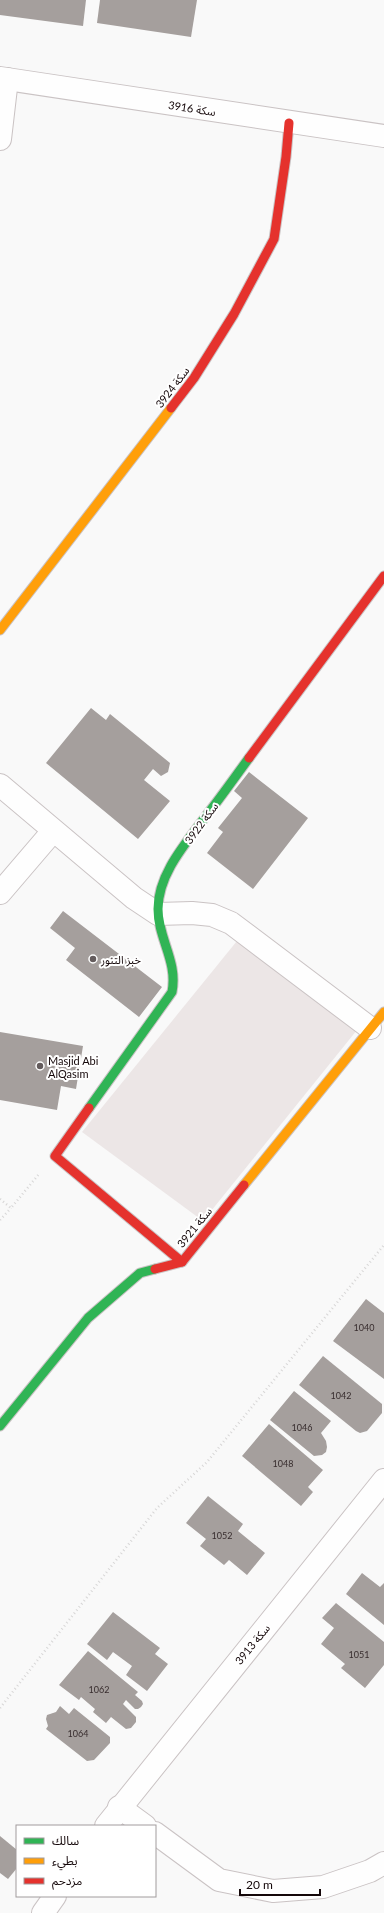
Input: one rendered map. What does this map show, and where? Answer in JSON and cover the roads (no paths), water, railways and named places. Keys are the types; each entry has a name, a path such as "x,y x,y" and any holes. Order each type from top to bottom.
{"street":[{"name":"سكة 3916","path":"3,78 289,123 384,136"},
{"path":"0,139 3,78"},
{"name":"سكة 3924","path":"0,630 194,378 234,314 274,239 286,157 289,123"},
{"name":"سكة 3922","path":"158,914 163,882 176,857 384,576"},
{"path":"0,785 134,898 158,914 192,912 212,915 231,923 380,1017"},
{"path":"0,893 53,831"},
{"path":"158,914 175,975 172,992 55,1156 182,1262"},
{"name":"سكة 3921","path":"0,1426 88,1318 140,1274 182,1262 380,1017"},
{"name":"سكة 3913","path":"107,1825 119,1807 384,1480"},
{"path":"119,1807 144,1825"},
{"path":"156,1835 219,1880 273,1891 323,1887 370,1871 384,1863"},
{"path":"42,1913 54,1897"}],"place":[{"name":"خبز التنور","path":"93,959"},
{"name":"Masjid Abi AlQasim","path":"40,1066"}]}
